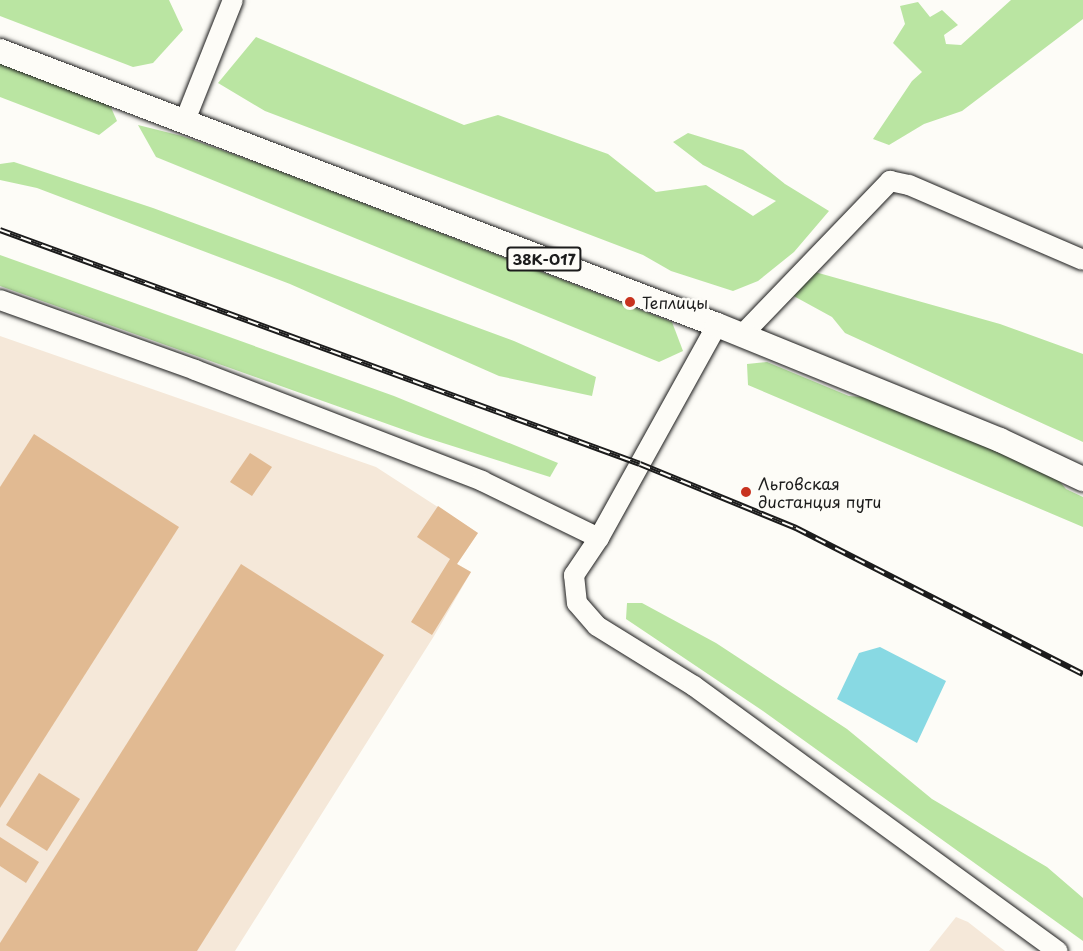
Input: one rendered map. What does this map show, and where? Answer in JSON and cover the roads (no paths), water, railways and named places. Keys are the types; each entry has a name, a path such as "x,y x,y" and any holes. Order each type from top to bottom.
{"main road":[{"name":"38К-017","path":"0,51 717,325 1000,440 1083,479"}],"street":[{"path":"184,123 233,0"},
{"path":"742,335 890,181 909,185 1083,260"},
{"path":"0,300 195,370 482,481 599,538"},
{"path":"717,325 599,538 574,575 576,603 597,626 694,687 1058,951"}],"water":[{"path":"880,647 946,681 917,743 837,699 859,653"}],"railway":[{"path":"0,230 640,464 796,528 1083,674"}],"place":[{"name":"Теплицы","path":"630,302"},
{"name":"Льговская дистанция пути","path":"746,492"}]}
